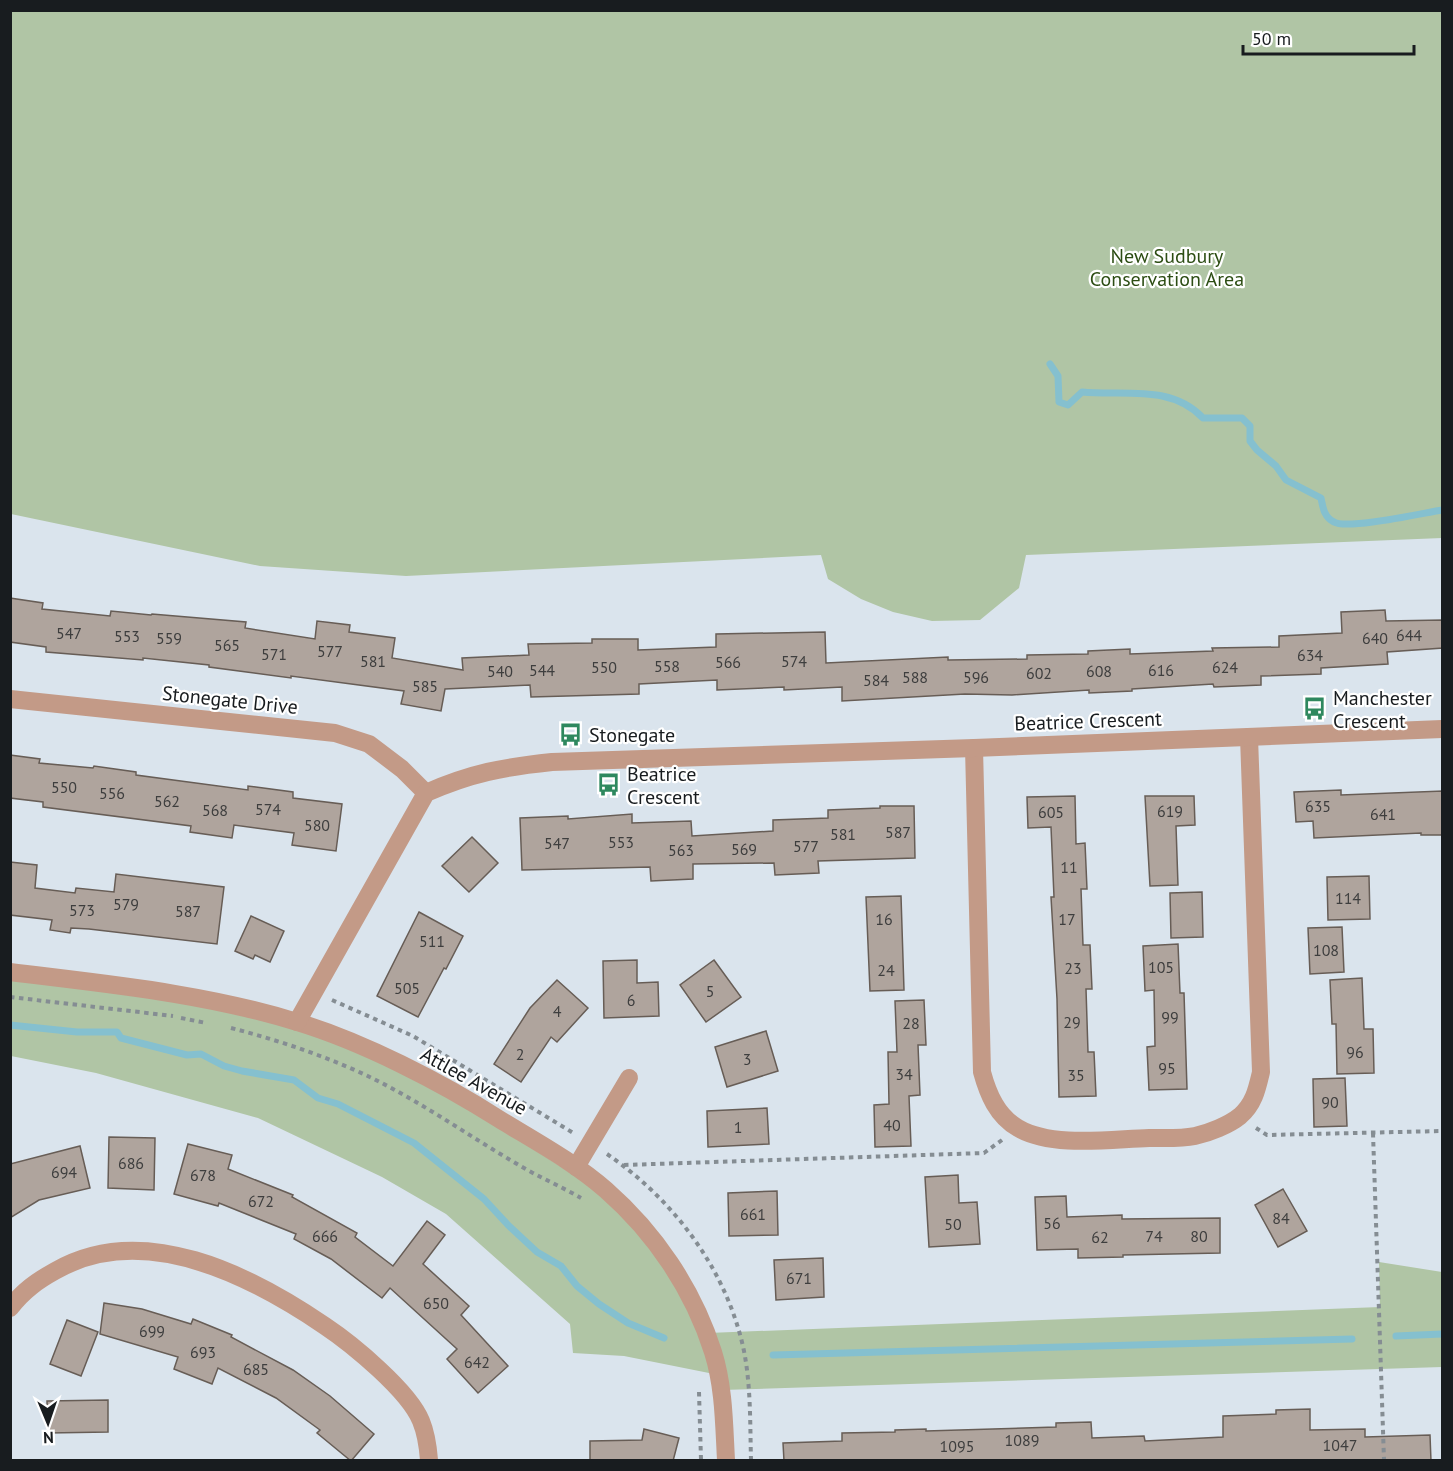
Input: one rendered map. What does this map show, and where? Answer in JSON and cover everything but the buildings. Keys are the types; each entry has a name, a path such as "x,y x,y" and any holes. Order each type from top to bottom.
{"street":[{"name":"Stonegate Drive","path":"10,699 335,733 369,744 402,769 426,793"},
{"name":"Beatrice Crescent","path":"426,793 479,772 506,766 552,762 1443,729"},
{"path":"974,748 982,1072 988,1095 1001,1113 1019,1128 1047,1138 1070,1141 1193,1137 1216,1129 1239,1116 1254,1101 1261,1072 1249,737"},
{"path":"297,1022 426,793"},
{"name":"Attlee Avenue","path":"10,972 148,989 230,1005 297,1022 351,1042 438,1084 477,1105 576,1167 605,1189 652,1237 686,1290 713,1353 720,1384 726,1461"},
{"path":"576,1167 629,1078"},
{"path":"10,1308 33,1284 76,1260 104,1252 127,1250 216,1266 244,1277 302,1310 361,1353 404,1396 420,1419 428,1445 429,1461"}],"path":[{"path":"314,992 364,1012 412,1036 591,1143"},
{"path":"10,997 165,1015 215,1024"},
{"path":"225,1026 305,1050 358,1072 415,1102 526,1169 583,1199"},
{"path":"1239,1116 1267,1135 1443,1131"},
{"path":"624,1165 984,1153 1019,1128"},
{"path":"1373,1133 1384,1461"},
{"path":"698,1383 701,1461"}],"green space":[{"name":"New Sudbury Conservation Area","path":"11,10 1442,11 1442,538 1026,555 1019,588 980,620 932,621 893,612 861,599 828,579 821,555 406,576 260,566 11,514"},
{"path":"11,971 199,997 399,1063 633,1213 708,1333 1380,1307 1379,1262 1442,1272 1442,1367 722,1390 719,1375 624,1356 573,1353 570,1324 446,1214 382,1177 258,1118 96,1073 11,1056"}],"waterway":[{"path":"1050,364 1058,376 1059,402 1068,405 1082,392 1146,394 1176,400 1190,407 1203,418 1242,418 1250,426 1250,441 1257,450 1276,466 1286,480 1321,498 1326,515 1334,522 1369,523 1442,510"},
{"path":"10,1025 77,1032 117,1032 121,1038 187,1055 201,1054 224,1066 242,1071 294,1080 318,1098 338,1104 414,1143 484,1199 537,1252 561,1266 577,1286 599,1304 628,1323 664,1338"},
{"path":"1396,1336 1442,1334"},
{"path":"773,1355 1352,1339"}],"place":[{"name":"Manchester Crescent","path":"1315,709"},
{"name":"Stonegate","path":"571,735"},
{"name":"Beatrice Crescent","path":"609,785"}]}
